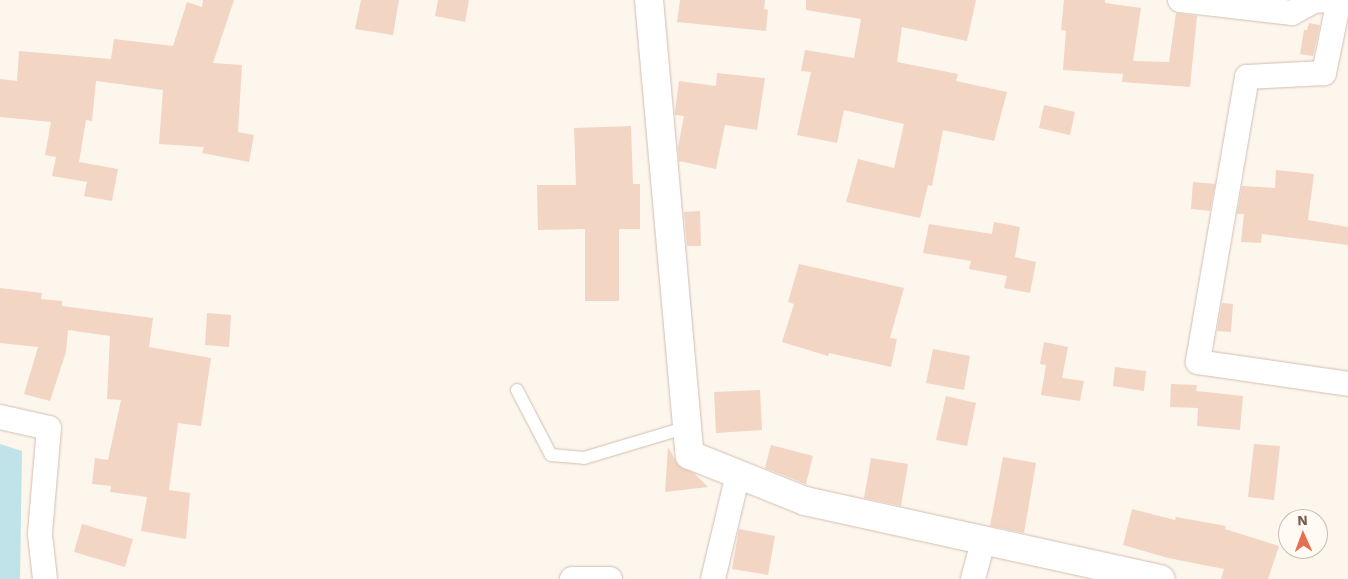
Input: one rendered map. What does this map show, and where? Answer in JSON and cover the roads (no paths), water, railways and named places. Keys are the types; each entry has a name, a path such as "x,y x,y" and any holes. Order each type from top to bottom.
{"street":[{"path":"649,0 690,455 805,501 984,538 1161,579"},
{"path":"1180,0 1292,13 1314,1 1331,0"},
{"path":"1348,1 1340,0 1324,72 1248,78 1198,362 1348,384"},
{"path":"0,417 49,428 40,534 45,579"},
{"path":"713,579 738,474"},
{"path":"973,579 984,538"},
{"path":"572,579 610,579"}],"lane":[{"path":"517,390 551,455 584,458 688,427"}],"water":[{"path":"0,444 22,451 20,579 0,579"}]}
